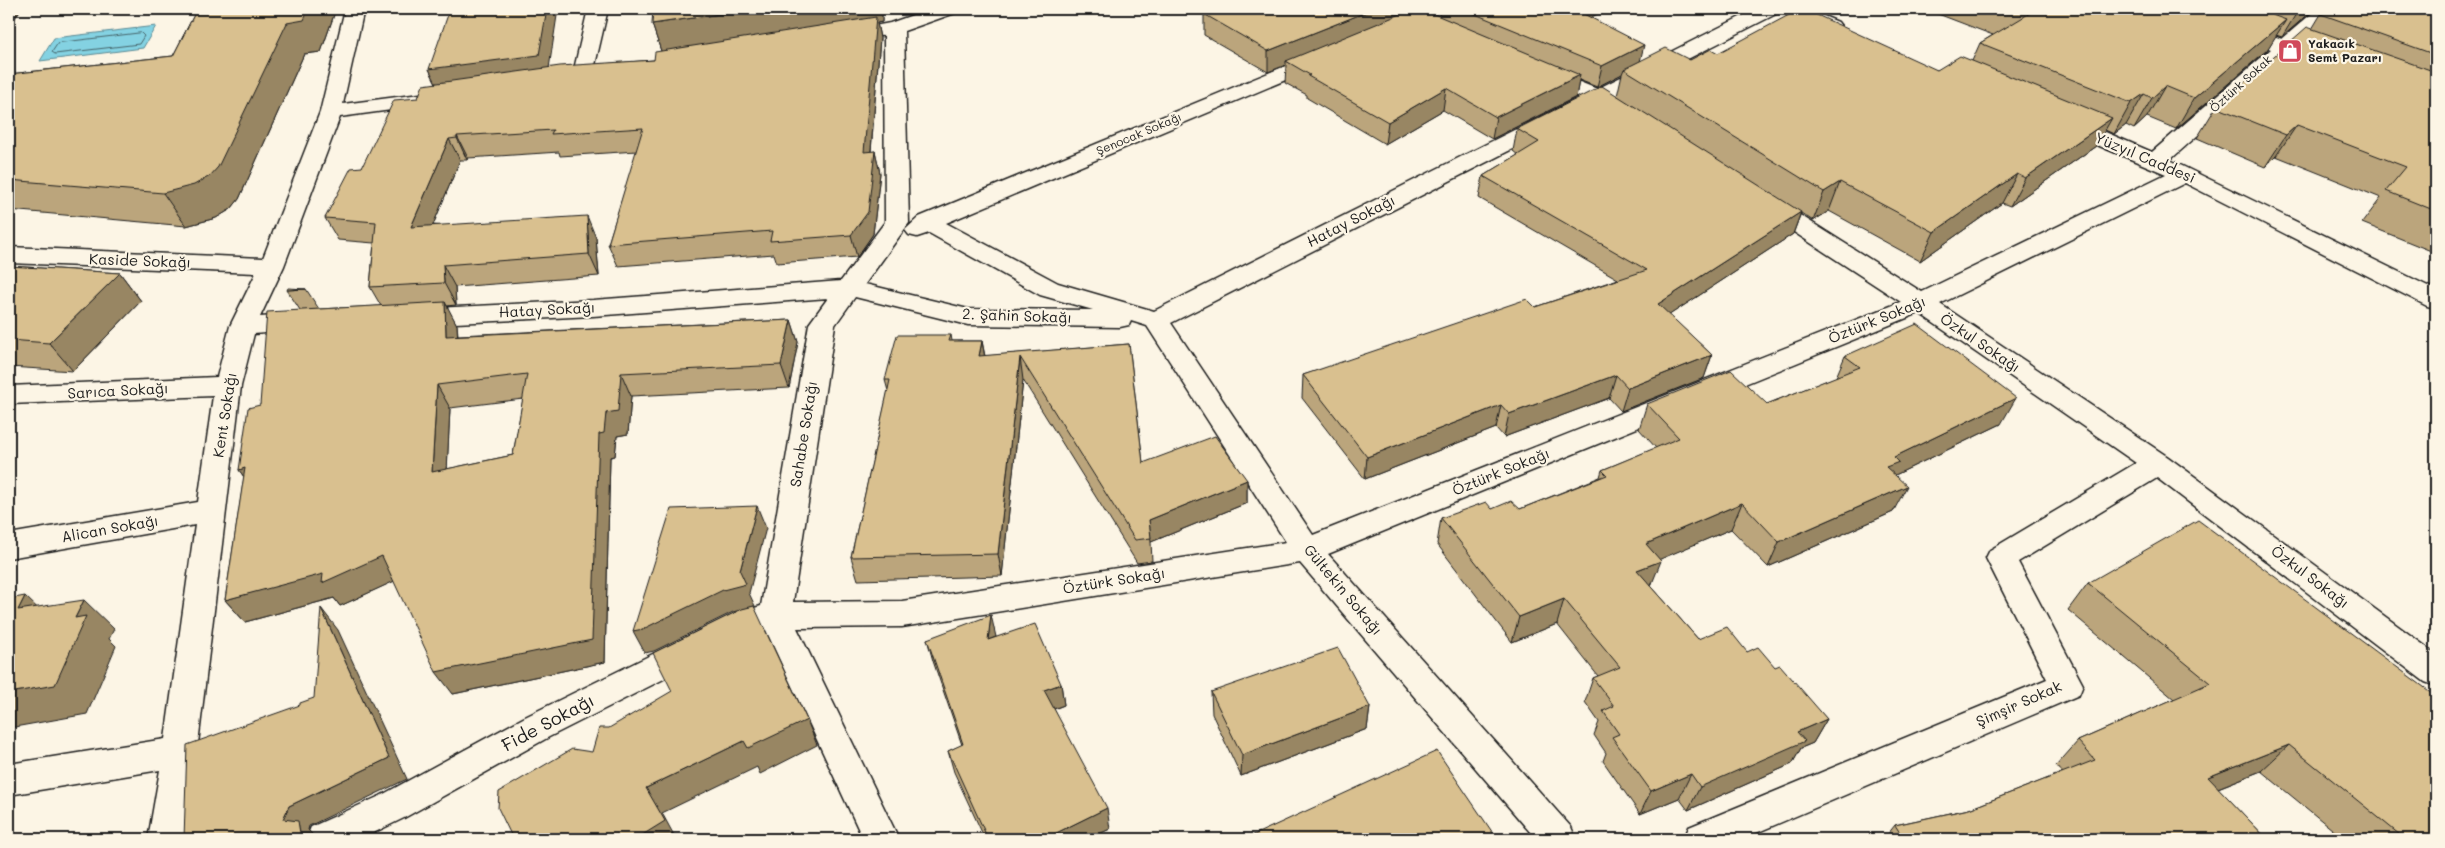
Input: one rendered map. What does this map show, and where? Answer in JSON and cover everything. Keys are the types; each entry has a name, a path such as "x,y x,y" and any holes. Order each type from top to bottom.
{"street":[{"name":"Kent Sokağı","path":"166,839 180,752 228,386 243,326 272,266 331,112 354,9"},
{"path":"582,78 598,9"},
{"path":"855,34 894,28 948,9"},
{"path":"1378,35 1415,19 1446,9"},
{"name":"Hatay Sokağı","path":"1156,320 1771,9"},
{"path":"1791,9 1855,35"},
{"path":"2181,9 2338,67"},
{"name":"Öztürk Sokak","path":"2155,161 2328,9"},
{"path":"1415,19 1451,35"},
{"name":"Sahabe Sokağı","path":"775,615 822,324 896,223 894,28"},
{"name":"Şenocak Sokağı","path":"850,288 926,222 1341,50"},
{"path":"1524,66 1596,96 1638,123"},
{"path":"331,112 447,96"},
{"name":"Yüzyıl Caddesi","path":"2046,115 2186,174 2436,300"},
{"name":"Öztürk Sokağı","path":"775,615 902,614 1308,550 1921,303 2186,174"},
{"name":"Özkul Sokağı","path":"1746,192 1921,303 2158,464 2436,672"},
{"path":"926,222 1048,289 1156,320"},
{"name":"Kaside Sokağı","path":"9,255 272,266"},
{"name":"Hatay Sokağı","path":"389,319 593,308 850,288"},
{"name":"2. Şahin Sokağı","path":"850,288 968,317 1156,320"},
{"name":"Gültekin Sokağı","path":"1156,320 1308,550 1558,839"},
{"path":"243,326 321,322"},
{"name":"Sarıca Sokağı","path":"9,396 228,386"},
{"name":"Şimşir Sokak","path":"1702,839 2067,685 2002,558 2158,464"},
{"name":"Alican Sokağı","path":"9,546 211,511"},
{"path":"775,615 881,839"},
{"name":"Fide Sokağı","path":"324,839 392,807 537,727 745,623 775,615"},
{"path":"9,780 180,752"}],"water":[{"path":"156,26 143,48 40,61 54,38"}],"building":[{"path":"197,9 309,9 304,20 287,23 218,167 210,176 194,185 163,193 9,180 9,74 173,56"},
{"path":"450,9 547,9 539,55 429,69"},
{"path":"653,9 754,9 652,24"},
{"path":"1215,9 1374,9 1268,51 1204,14"},
{"path":"1413,9 1422,9 1580,75 1496,117 1446,88 1388,122 1308,76 1310,75 1286,61"},
{"path":"1463,9 1574,9 1644,45 1602,66"},
{"path":"1800,9 1804,9 1937,70 1960,56 2112,118 2025,178 2017,174 1934,232 1840,182 1824,192 1624,69 1666,48 1690,60 1711,49 1718,53"},
{"path":"2018,9 2256,9 2286,20 2194,98 2165,86 2152,98 2144,94 2131,103 1980,43 2030,13"},
{"path":"2327,9 2436,9 2436,55 2321,14"},
{"path":"876,17 864,152 875,151 868,212 851,235 770,241 772,231 608,244 643,128 551,134 553,130 457,136 457,138 449,139 411,227 587,216 589,254 443,265 444,283 370,287 376,222 325,218 351,168 362,167 394,100 418,98 423,85 560,66 654,60 655,52"},
{"path":"2307,27 2436,72 2436,211 2386,191 2406,167 2297,125 2286,135 2216,107"},
{"path":"1602,86 1801,212 1658,304 1712,355 1628,388 1616,375 1509,414 1501,405 1367,457 1303,375 1527,299 1535,307 1647,270 1483,176 1539,142 1517,129"},
{"path":"9,266 120,273 49,343 9,340"},
{"path":"288,288 306,289 287,290"},
{"path":"445,302 446,336 791,320 781,365 621,373 618,411 606,413 604,433 599,434 592,640 436,672 382,556 322,583 323,574 225,600 245,468 239,470 248,408 260,405 267,312","holes":["527,374 513,455 432,472 437,385"]},
{"path":"1917,324 2016,398 1894,457 1899,462 1886,467 1907,486 1779,542 1742,503 1646,544 1661,561 1637,570 1698,639 1727,627 1747,652 1758,647 1775,667 1780,665 1827,719 1797,732 1805,741 1700,787 1691,774 1651,791 1612,737 1619,734 1603,711 1614,706 1593,678 1620,667 1564,599 1519,617 1441,518 1486,502 1492,509 1511,501 1520,509 1607,475 1602,470 1679,438 1647,404 1731,370 1767,404 1860,367 1845,356"},
{"path":"897,335 951,335 949,341 982,341 979,356 1129,344 1143,463 1215,436 1247,480 1149,520 1151,538 1135,540 1020,357 998,554 851,557 890,380 885,380"},
{"path":"757,506 740,571 746,584 723,590 643,629 633,631 671,509"},
{"path":"2198,520 2436,696 2436,839 2405,839 2289,745 2208,777 2267,839 1904,839 1895,825 1969,809 2095,760 2078,741 2210,683 2088,583"},
{"path":"25,596 18,610 84,600 75,618 86,616 55,685 9,693 9,599"},
{"path":"754,606 807,720 748,748 744,741 646,788 665,821 636,839 513,839 498,808 499,792 572,749 592,752 599,728 609,728 672,691 653,653 742,609"},
{"path":"321,608 389,758 289,806 283,819 298,821 301,839 184,839 187,745 300,705 300,703 314,698"},
{"path":"991,615 988,640 1035,624 1061,684 1044,690 1107,808 1044,839 988,839 948,751 963,744 927,639"},
{"path":"1338,648 1370,707 1242,755 1211,692"},
{"path":"1437,751 1497,839 1245,839"}],"place":[{"name":"Yakacık Semt Pazarı","path":"2290,51"}]}
